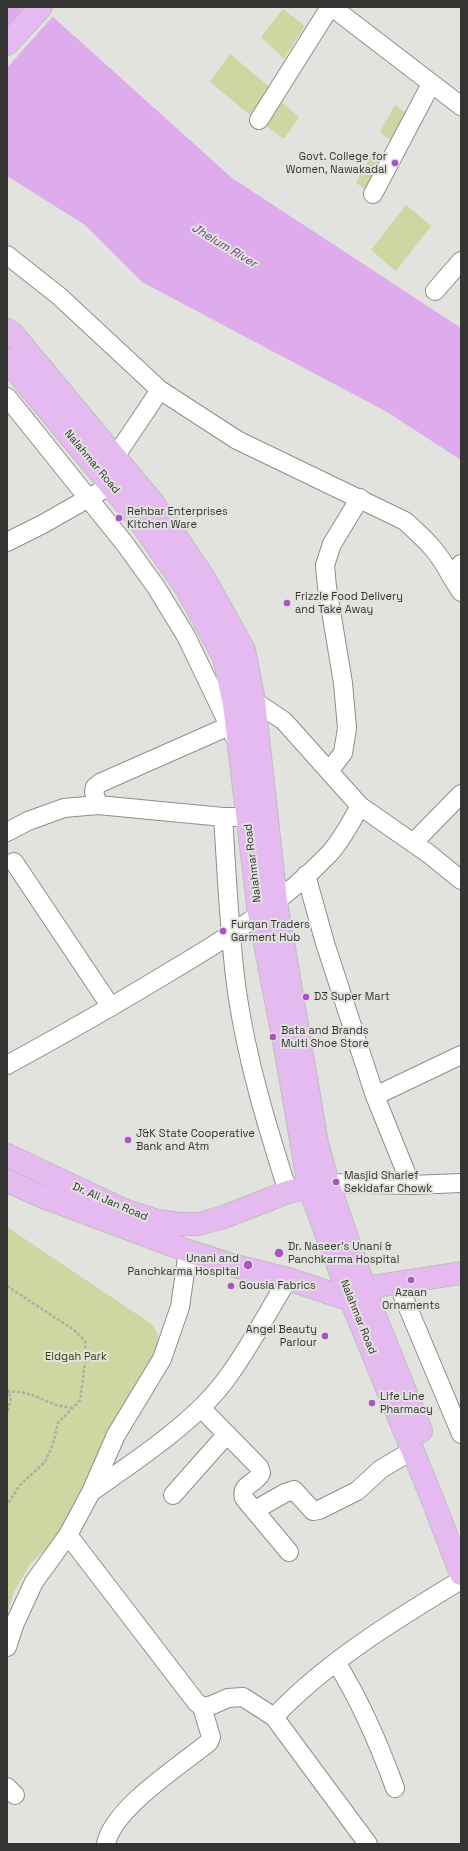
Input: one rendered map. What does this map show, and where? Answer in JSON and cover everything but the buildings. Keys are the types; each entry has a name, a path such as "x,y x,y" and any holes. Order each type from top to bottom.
{"main road":[{"path":"7,44 35,14"},
{"name":"Nalahmar Road","path":"7,330 13,334 153,503 204,578 244,650 244,702 267,907 286,1052 319,1185 439,1495 461,1574"},
{"name":"Nalahmar Road","path":"7,360 136,516 187,589 224,657 244,702 239,746 248,817 267,907"},
{"name":"Dr. Ali Jan Road","path":"7,1155 126,1211 157,1221 198,1224 221,1218 288,1192 319,1185"},
{"name":"Dr. Ali Jan Road","path":"7,1181 46,1198 188,1251 235,1266 362,1296"},
{"path":"362,1296 461,1273"},
{"path":"362,1296 403,1296 461,1286"},
{"name":"Nalahmar Road","path":"362,1296 412,1450 461,1530"}],"street":[{"path":"259,120 331,7 461,106"},
{"path":"373,194 431,84"},
{"path":"7,255 59,296 160,390 237,440 360,498 404,521 428,541 441,557 456,570 461,592"},
{"path":"436,291 461,261"},
{"path":"115,457 160,390"},
{"path":"7,397 156,587 186,636 239,746"},
{"path":"7,542 130,475"},
{"path":"329,771 343,753 347,728 343,683 327,587 325,565 332,544 360,498"},
{"path":"244,702 284,721 360,806 413,843 461,880"},
{"path":"98,805 94,792 95,787 100,783 229,726"},
{"path":"413,843 461,794"},
{"path":"7,832 28,821 64,808 98,805 223,817 248,817"},
{"path":"7,1065 111,1008 231,935 306,875 330,853 347,830 360,806"},
{"path":"223,817 231,935 238,992 259,1099 288,1192"},
{"path":"14,862 111,1008"},
{"path":"306,875 330,957 375,1096 411,1185"},
{"path":"375,1096 461,1056"},
{"path":"319,1185 411,1185 461,1183"},
{"path":"7,1647 14,1623 34,1582 68,1535 91,1492 116,1435 162,1359 180,1307 188,1251"},
{"path":"91,1492 137,1460 201,1408 224,1382 288,1279"},
{"path":"403,1296 461,1434"},
{"path":"201,1408 259,1467 261,1473 259,1478 244,1488 244,1498 289,1552"},
{"path":"173,1495 227,1434"},
{"path":"255,1510 285,1493 294,1490 313,1511 319,1510 357,1491 381,1469 412,1450"},
{"path":"68,1535 196,1702 202,1707 212,1736 209,1742 136,1800 121,1816 106,1844"},
{"path":"274,1717 288,1702 336,1662 373,1635 461,1580"},
{"path":"336,1662 366,1716 395,1788"},
{"path":"202,1707 212,1705 228,1698 243,1697 274,1717 368,1844"}],"path":[{"path":"7,1286 74,1330 85,1341 86,1355 80,1400 58,1424 45,1462 20,1485 7,1505"},
{"path":"7,1414 11,1398 7,1391 19,1391 44,1399 54,1404 72,1408"}],"green space":[{"path":"283,9 305,26 284,59 261,37"},
{"path":"230,54 272,89 250,115 210,82"},
{"path":"279,100 299,117 284,139 261,122"},
{"path":"395,105 408,114 393,142 380,132"},
{"path":"370,158 381,163 366,189 356,183"},
{"path":"406,205 431,226 396,271 371,250"},
{"name":"Eidgah Park","path":"7,1227 150,1323 156,1331 158,1344 156,1353 68,1528 31,1563 14,1592 7,1614"}],"water":[{"name":"Jhelum River","path":"7,7 42,7 232,178 461,328 461,460 387,412 142,282 85,225 7,176"}],"pier":[{"path":"45,7 54,15 7,68 7,31"}],"place":[{"name":"Govt. College for Women, Nawakadal","path":"395,163"},
{"name":"Rehbar Enterprises Kitchen Ware","path":"119,518"},
{"name":"Frizzle Food Delivery and Take Away","path":"287,603"},
{"name":"Furqan Traders Garment Hub","path":"223,931"},
{"name":"D3 Super Mart","path":"306,997"},
{"name":"Bata and Brands Multi Shoe Store","path":"273,1037"},
{"name":"J&K State Cooperative Bank and Atm","path":"128,1140"},
{"name":"Masjid Sharief Sekidafar Chowk","path":"336,1182"},
{"name":"Dr. Naseer's Unani & Panchkarma Hospital","path":"279,1253"},
{"name":"Unani and Panchkarma Hospital","path":"248,1265"},
{"name":"Azaan Ornaments","path":"411,1280"},
{"name":"Gousia Fabrics","path":"231,1286"},
{"name":"Angel Beauty Parlour","path":"325,1336"},
{"name":"Life Line Pharmacy","path":"372,1403"}]}
